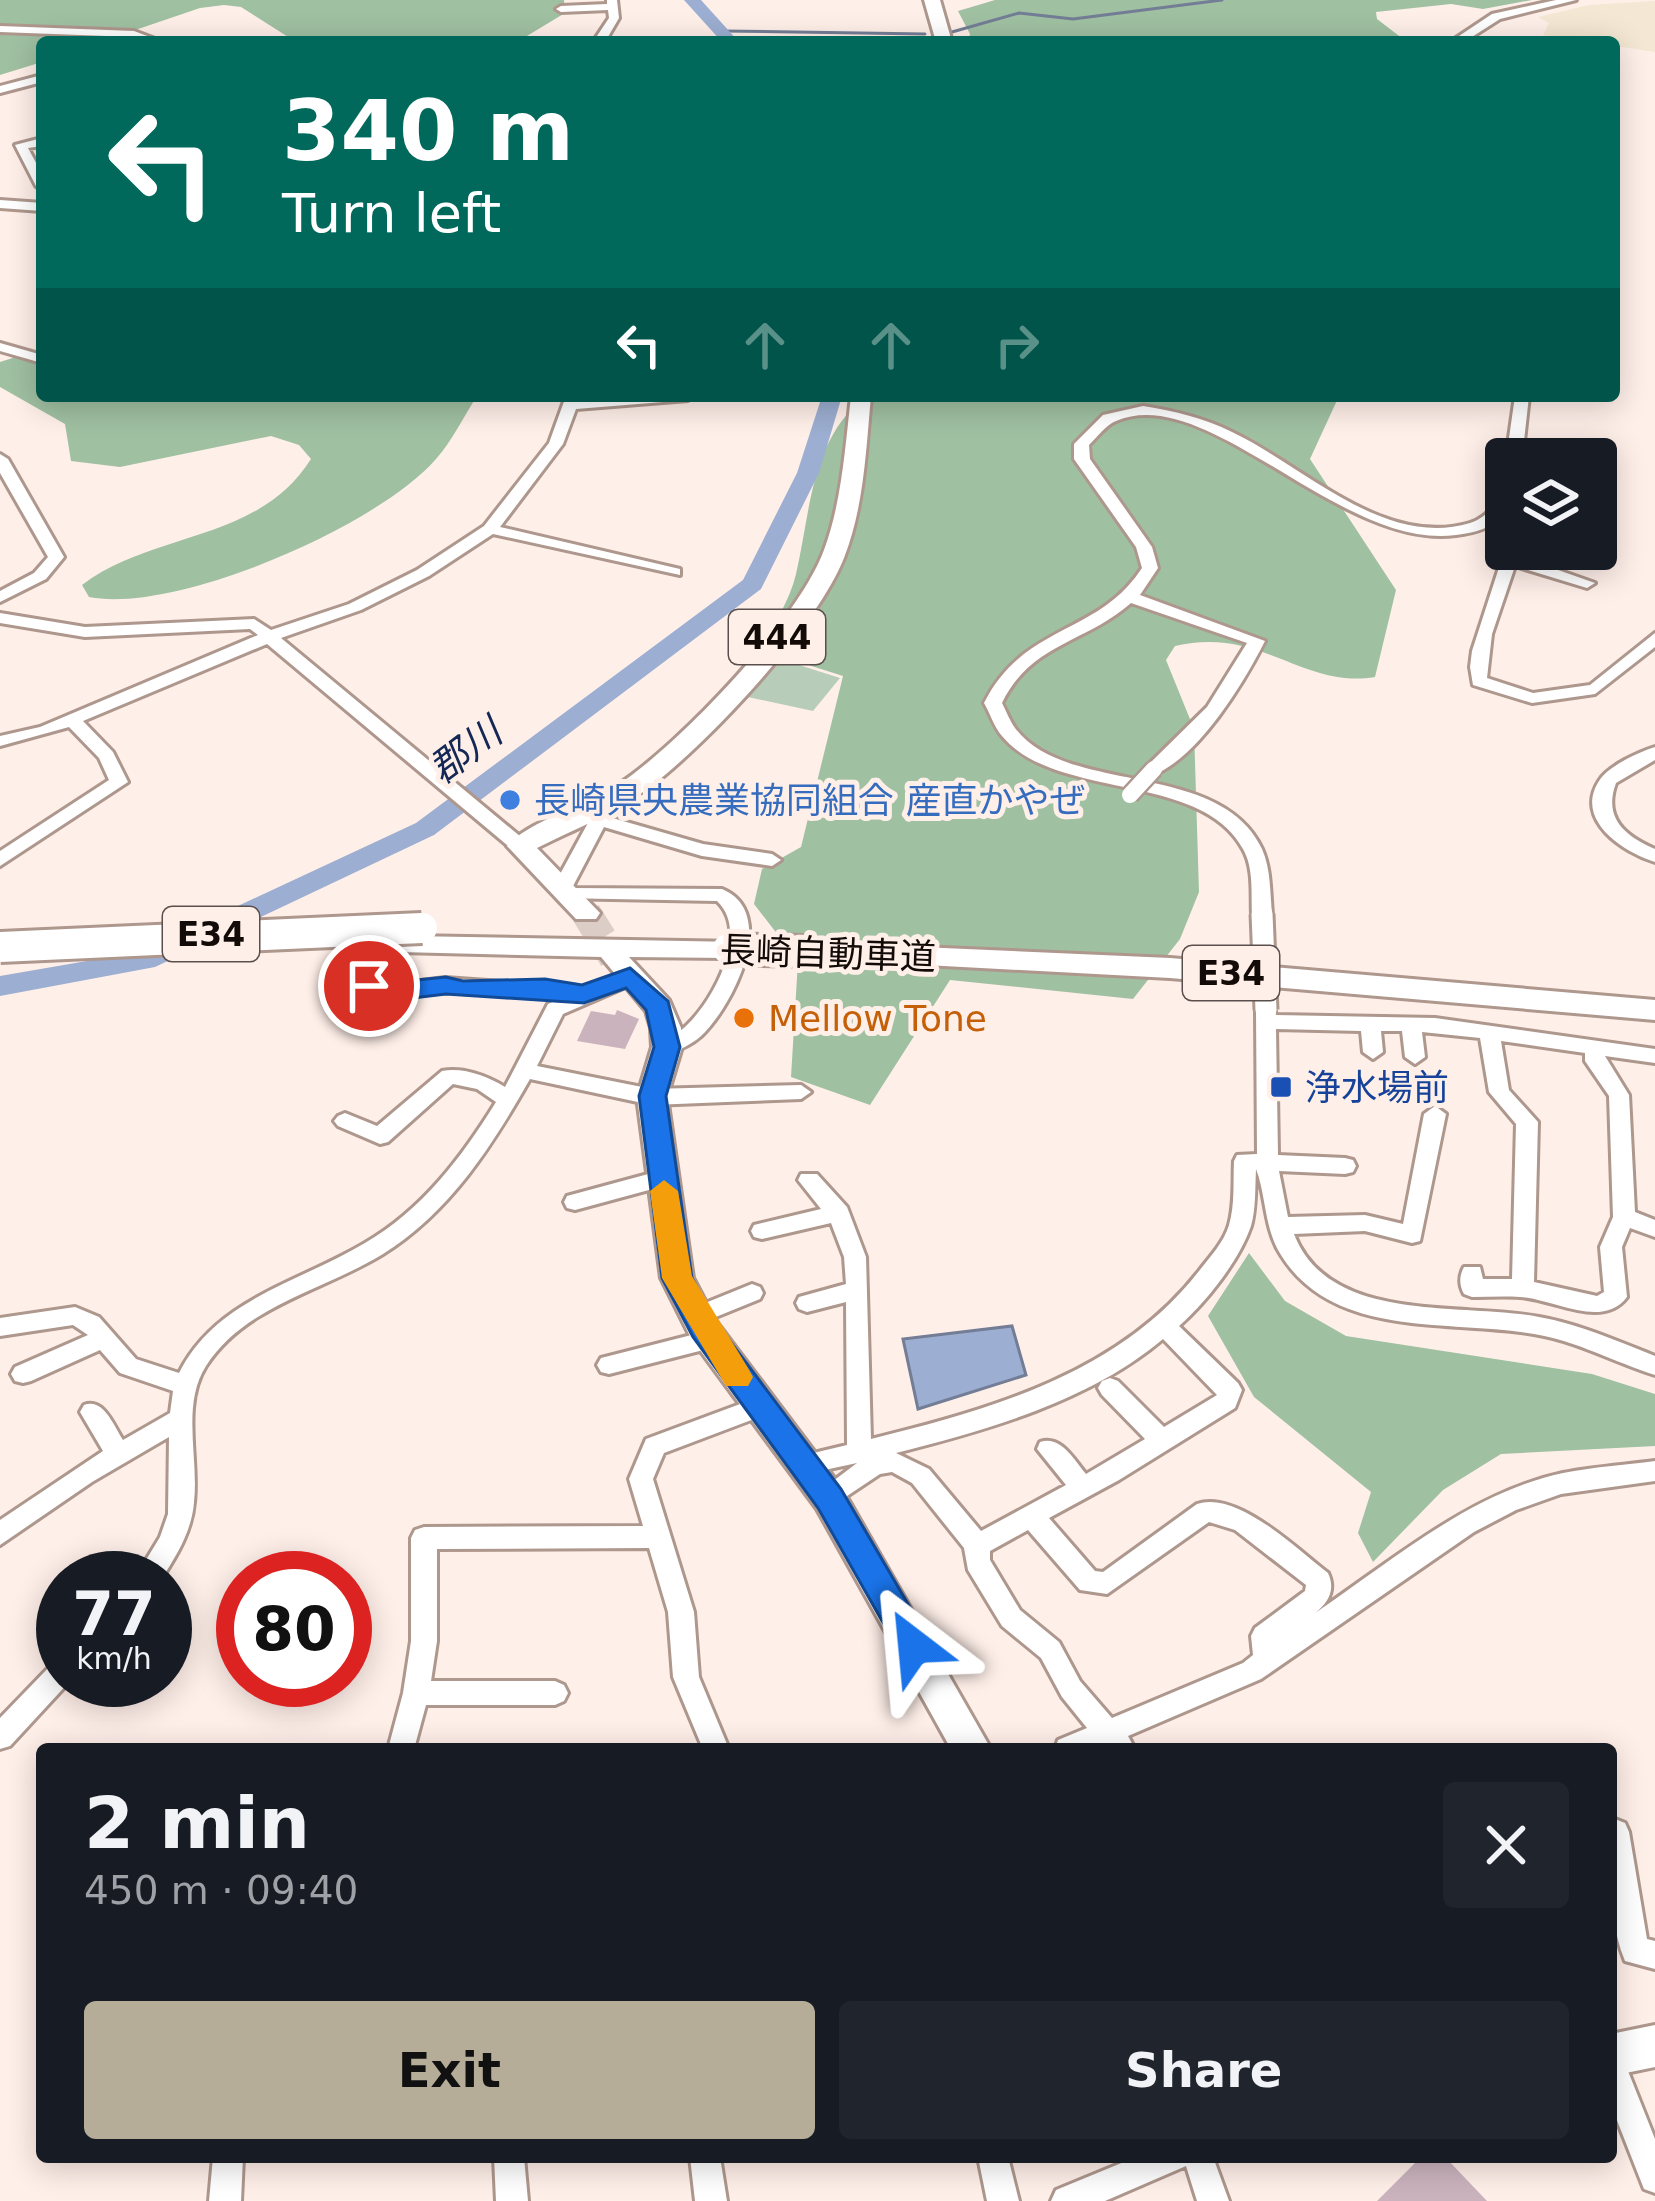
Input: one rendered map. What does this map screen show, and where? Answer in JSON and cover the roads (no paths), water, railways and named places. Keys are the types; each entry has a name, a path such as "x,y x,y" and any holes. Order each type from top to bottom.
{"highway":[{"path":"932,0 942,36"},
{"name":"444","path":"520,846 605,810 679,747 824,576 843,520 860,402"},
{"path":"520,846 571,899"},
{"name":"長崎自動車道","path":"0,967 416,937"},
{"name":"長崎自動車道","path":"0,947 416,937 1177,950 1655,992"},
{"name":"長崎自動車道","path":"806,942 1655,1010"},
{"path":"622,968 659,1007 667,1047 652,1096 677,1278 759,1407 829,1498 969,1743"},
{"path":"1617,2054 1655,2045"}],"street":[{"path":"1465,36 1496,16 1571,0"},
{"path":"561,9 612,4 614,19 603,36"},
{"path":"0,29 140,36"},
{"path":"0,91 36,80"},
{"path":"36,143 21,145 36,174"},
{"path":"0,204 36,207"},
{"path":"0,346 36,357"},
{"path":"0,741 73,719 273,635 355,607 423,573 490,529 556,444 574,402"},
{"path":"1517,438 1521,402"},
{"path":"1485,522 1454,532 1398,527 1354,508 1223,430 1178,415 1125,416 1089,432 1082,458 1144,547 1150,568 1130,597 1012,667 993,703 998,722 1015,741 1041,757 1177,794 1233,823 1258,862 1271,1161 1280,1226 1309,1275 1345,1300 1390,1315 1516,1322 1580,1336 1655,1366"},
{"path":"0,459 13,485 34,507 56,557 40,576 2,594"},
{"path":"490,529 674,572"},
{"path":"1506,570 1475,661 1479,682 1532,698 1595,689 1655,638"},
{"path":"1553,570 1587,583"},
{"path":"1130,597 1257,640 1235,685 1198,732 1130,795"},
{"path":"0,618 86,632 254,624 273,635 520,846"},
{"path":"0,860 119,782 107,756 73,719"},
{"path":"1655,752 1608,780 1600,804 1622,840 1655,856"},
{"path":"667,1047 693,1032 735,962 743,920 735,902 722,895 571,899 605,810 702,850 772,860"},
{"path":"369,918 356,971 369,986 388,992 446,986 463,990 545,988 584,994"},
{"path":"164,1551 183,1502 185,1385 198,1358 225,1330 376,1247 421,1216 526,1071 554,1009 622,968"},
{"path":"1266,1016 1489,1030 1655,1056"},
{"path":"1370,1024 1373,1052"},
{"path":"1411,1024 1415,1057"},
{"path":"1489,1030 1499,1092 1527,1122 1522,1288"},
{"path":"1472,1273 1472,1288 1522,1288 1598,1306 1616,1297 1611,1246 1624,1217 1619,1095 1595,1061 1595,1050"},
{"path":"526,1071 561,1082 652,1096 801,1092"},
{"path":"345,1121 380,1136 448,1076 483,1083 508,1099"},
{"path":"1280,1226 1365,1223 1412,1235 1435,1114"},
{"path":"806,1465 859,1453 1093,1377 1166,1328 1213,1272 1240,1227 1245,1161 1345,1166"},
{"path":"575,1202 663,1178"},
{"path":"809,1180 839,1213 859,1256 859,1453"},
{"path":"762,1231 839,1213"},
{"path":"1624,1217 1655,1229"},
{"path":"807,1303 857,1290"},
{"path":"609,1365 704,1327 752,1293"},
{"path":"0,1327 75,1316 104,1338 128,1366 185,1385"},
{"path":"977,1546 1227,1401 1230,1390 1166,1328"},
{"path":"22,1374 104,1338"},
{"path":"1110,1388 1162,1441"},
{"path":"714,1743 686,1677 681,1612 641,1479 655,1445 759,1407"},
{"path":"92,1412 119,1454"},
{"path":"0,1534 182,1418"},
{"path":"1049,1449 1084,1488"},
{"path":"829,1498 874,1464 894,1460 912,1468 977,1546 977,1562 1011,1618 1050,1650 1071,1689 1115,1740 1268,1661 1486,1514 1561,1484 1655,1471"},
{"path":"1031,1516 1089,1582 1107,1583 1206,1511 1243,1522 1319,1582 1317,1597 1264,1636 1268,1661"},
{"path":"403,1743 424,1642 424,1538 658,1537"},
{"path":"416,1693 555,1693"},
{"path":"0,1737 36,1699"},
{"path":"1617,1844 1635,1951 1655,1955"},
{"path":"1617,2082 1655,2178"},
{"path":"225,2201 228,2163"},
{"path":"509,2163 512,2201"},
{"path":"706,2163 711,2201"},
{"path":"994,2163 1003,2201"},
{"path":"1067,2201 1159,2163"},
{"path":"1200,2163 1213,2201"}],"water":[{"path":"1012,1326 1026,1375 918,1409 903,1339"}],"waterway":[{"name":"郡川","path":"692,0 725,36"},
{"path":"952,32 1019,13 1073,19 1222,0"},
{"path":"722,31 925,34"},
{"name":"郡川","path":"0,986 145,960 425,829 753,584 808,473 830,402"}],"tunnel":[{"path":"586,913 614,958"}],"place":[{"name":"長崎県央農業協同組合 産直かやぜ","path":"510,800"},
{"name":"Mellow Tone","path":"744,1018"},
{"name":"浄水場前","path":"1281,1087"}]}
